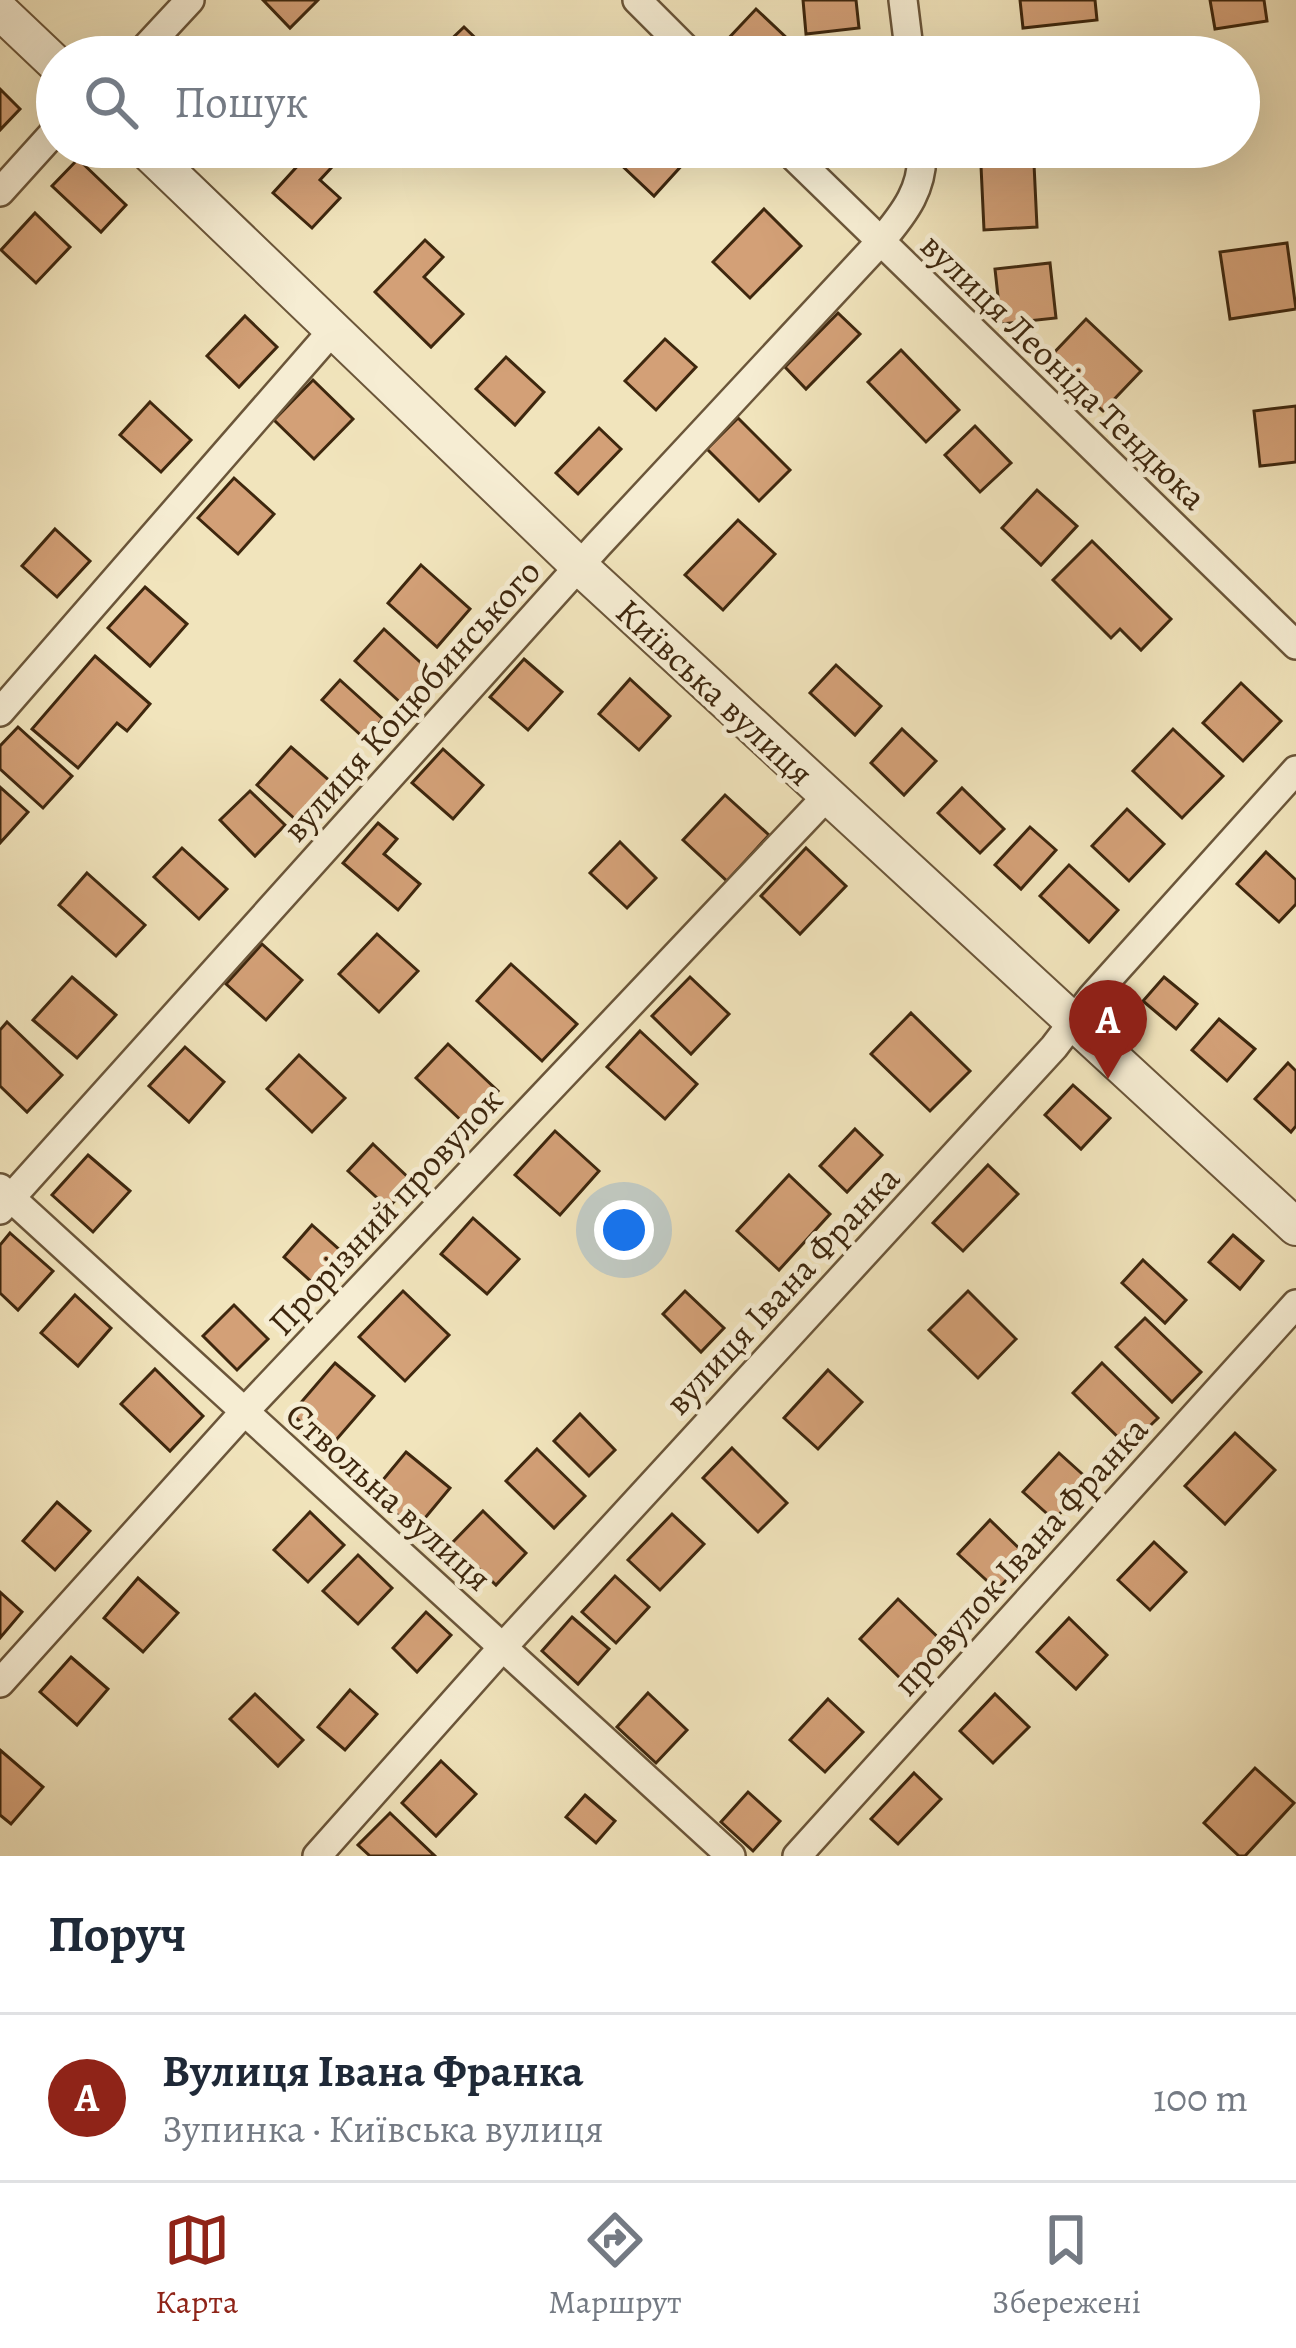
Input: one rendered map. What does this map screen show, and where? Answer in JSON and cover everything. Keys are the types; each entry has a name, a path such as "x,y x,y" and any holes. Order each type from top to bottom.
{"street":[{"path":"157,36 190,0"},
{"path":"637,0 673,36"},
{"path":"903,0 907,36"},
{"path":"0,11 36,45"},
{"path":"0,192 36,152"},
{"name":"Київська вулиця","path":"165,168 580,567 1296,1228"},
{"name":"вулиця Леоніда Тендюка","path":"805,168 1296,645"},
{"name":"вулиця Коцюбинського","path":"4,1198 880,242 910,207 921,168"},
{"path":"0,712 332,331"},
{"name":"вулиця Івана Франка","path":"317,1856 1054,1048 1071,1022 1296,770"},
{"name":"Прорізний провулок","path":"0,1683 244,1412 828,795"},
{"name":"Ствольна вулиця","path":"4,1198 731,1856"},
{"name":"провулок Івана Франка","path":"797,1856 1296,1304"}],"building":[{"path":"263,0 318,0 290,28"},
{"path":"803,0 856,0 859,28 806,34"},
{"path":"1020,0 1095,0 1097,20 1023,28"},
{"path":"1210,0 1264,0 1267,21 1215,29"},
{"path":"756,9 785,36 731,36"},
{"path":"0,89 20,109 0,130"},
{"path":"69,168 87,168 126,205 101,232 52,186"},
{"path":"296,168 331,168 320,180 340,198 312,228 273,193"},
{"path":"624,168 679,168 654,196"},
{"path":"981,168 1034,168 1037,227 984,230"},
{"path":"764,209 801,246 750,298 713,262"},
{"path":"35,213 70,247 36,283 1,250"},
{"path":"425,240 443,257 424,277 463,314 431,347 375,292"},
{"path":"1287,243 1296,309 1230,319 1220,252"},
{"path":"1050,263 1056,318 1001,324 995,269"},
{"path":"838,313 860,334 806,389 785,367"},
{"path":"245,316 277,347 239,387 207,356"},
{"path":"1086,319 1141,371 1103,411 1048,359"},
{"path":"665,339 696,367 656,410 625,381"},
{"path":"901,350 959,410 926,442 868,382"},
{"path":"506,357 544,392 515,425 476,389"},
{"path":"313,380 353,419 314,459 274,420"},
{"path":"150,402 191,440 161,472 120,435"},
{"path":"1296,406 1296,462 1260,466 1254,411"},
{"path":"738,418 790,470 759,501 707,449"},
{"path":"975,426 1011,463 980,492 945,455"},
{"path":"599,428 621,449 578,494 556,473"},
{"path":"234,478 274,514 238,554 198,518"},
{"path":"1037,490 1077,526 1041,565 1002,528"},
{"path":"738,520 775,554 723,610 685,575"},
{"path":"55,529 90,561 57,597 22,566"},
{"path":"1092,541 1171,619 1141,650 1120,629 1111,638 1053,580"},
{"path":"421,565 470,609 437,647 388,603"},
{"path":"145,587 187,624 150,666 108,628"},
{"path":"384,629 431,672 402,704 355,661"},
{"path":"95,656 150,704 127,731 117,723 78,768 32,729"},
{"path":"524,659 562,692 528,730 490,697"},
{"path":"836,665 881,706 855,735 810,693"},
{"path":"630,679 670,716 639,750 599,714"},
{"path":"340,680 383,719 365,739 322,700"},
{"path":"1241,683 1281,721 1243,761 1203,723"},
{"path":"18,727 72,776 43,808 0,769 0,746"},
{"path":"902,729 936,761 904,795 871,763"},
{"path":"1173,729 1223,776 1182,818 1133,771"},
{"path":"291,747 330,781 295,819 257,785"},
{"path":"443,749 483,785 453,819 412,783"},
{"path":"0,787 28,812 0,843"},
{"path":"962,788 1004,829 980,853 938,813"},
{"path":"250,791 285,825 255,856 220,820"},
{"path":"725,795 769,835 727,881 683,840"},
{"path":"1127,809 1164,844 1129,881 1092,846"},
{"path":"378,823 397,839 384,854 420,884 398,910 343,863"},
{"path":"1030,827 1056,850 1021,889 995,865"},
{"path":"620,842 656,878 627,908 590,873"},
{"path":"182,848 227,889 199,919 154,877"},
{"path":"806,848 846,886 800,934 761,896"},
{"path":"1266,852 1296,880 1296,904 1279,922 1237,884"},
{"path":"1069,865 1118,910 1089,942 1040,896"},
{"path":"87,873 145,925 116,956 59,905"},
{"path":"377,934 418,971 379,1012 339,974"},
{"path":"262,944 302,980 266,1020 226,984"},
{"path":"511,964 577,1024 542,1061 477,1001"},
{"path":"72,977 116,1015 77,1058 33,1020"},
{"path":"690,977 729,1014 691,1054 652,1016"},
{"path":"1164,977 1197,1004 1176,1029 1143,1001"},
{"path":"911,1013 970,1071 930,1111 871,1054"},
{"path":"1219,1019 1255,1049 1227,1081 1192,1050"},
{"path":"7,1022 62,1075 27,1112 0,1086 0,1030"},
{"path":"640,1031 697,1084 665,1119 607,1067"},
{"path":"448,1044 498,1091 466,1125 416,1078"},
{"path":"185,1047 224,1082 189,1122 149,1086"},
{"path":"299,1055 345,1098 312,1132 267,1089"},
{"path":"1288,1063 1296,1071 1296,1126 1291,1132 1255,1099"},
{"path":"1073,1085 1110,1118 1081,1149 1045,1115"},
{"path":"855,1129 882,1155 847,1192 820,1166"},
{"path":"555,1131 599,1171 560,1215 515,1175"},
{"path":"373,1144 413,1182 388,1208 348,1171"},
{"path":"88,1155 130,1191 93,1232 52,1195"},
{"path":"988,1165 1018,1194 963,1251 933,1223"},
{"path":"789,1175 830,1214 779,1270 737,1231"},
{"path":"473,1218 519,1259 487,1294 441,1254"},
{"path":"312,1225 342,1252 314,1284 284,1257"},
{"path":"10,1233 53,1271 18,1310 0,1293 0,1245"},
{"path":"1233,1235 1263,1261 1240,1289 1209,1262"},
{"path":"1143,1260 1186,1300 1165,1323 1122,1283"},
{"path":"403,1291 449,1335 405,1381 359,1337"},
{"path":"685,1291 724,1328 701,1352 663,1314"},
{"path":"968,1291 1016,1339 978,1378 929,1330"},
{"path":"75,1295 111,1328 78,1366 41,1333"},
{"path":"234,1305 268,1339 237,1370 203,1336"},
{"path":"1145,1318 1201,1372 1172,1402 1116,1347"},
{"path":"335,1363 374,1396 330,1447 291,1414"},
{"path":"1102,1363 1158,1418 1128,1447 1073,1393"},
{"path":"155,1369 203,1416 170,1451 121,1404"},
{"path":"828,1370 862,1402 818,1449 784,1418"},
{"path":"580,1414 615,1450 589,1476 554,1441"},
{"path":"1235,1433 1275,1470 1225,1524 1185,1486"},
{"path":"732,1448 787,1503 758,1532 703,1478"},
{"path":"537,1449 585,1496 554,1528 506,1481"},
{"path":"406,1452 450,1488 415,1530 372,1493"},
{"path":"1059,1453 1090,1481 1054,1520 1023,1492"},
{"path":"57,1502 90,1531 55,1570 23,1541"},
{"path":"483,1511 526,1553 496,1585 452,1543"},
{"path":"310,1512 344,1545 308,1582 274,1550"},
{"path":"672,1514 704,1544 660,1590 628,1560"},
{"path":"990,1520 1028,1557 997,1590 958,1554"},
{"path":"1154,1542 1186,1572 1150,1610 1118,1580"},
{"path":"358,1555 392,1588 358,1624 323,1591"},
{"path":"615,1576 649,1607 616,1643 582,1612"},
{"path":"138,1578 178,1613 143,1652 104,1618"},
{"path":"0,1592 22,1612 0,1638"},
{"path":"898,1599 945,1644 906,1684 860,1639"},
{"path":"426,1612 451,1635 417,1672 393,1648"},
{"path":"572,1617 609,1649 578,1684 542,1651"},
{"path":"1069,1618 1107,1655 1076,1689 1037,1652"},
{"path":"71,1657 108,1689 77,1725 40,1692"},
{"path":"350,1690 377,1714 345,1750 318,1727"},
{"path":"648,1693 687,1730 656,1763 617,1727"},
{"path":"255,1694 303,1740 278,1766 230,1719"},
{"path":"995,1694 1029,1727 993,1763 960,1731"},
{"path":"828,1699 863,1732 825,1772 790,1740"},
{"path":"0,1750 43,1787 11,1824 0,1815"},
{"path":"441,1761 476,1794 436,1836 402,1803"},
{"path":"1255,1768 1294,1803 1245,1856 1239,1856 1204,1823"},
{"path":"914,1773 941,1799 898,1844 871,1819"},
{"path":"748,1792 780,1821 753,1851 721,1822"},
{"path":"585,1795 615,1821 596,1843 566,1817"},
{"path":"390,1813 435,1856 370,1856 358,1845"}],"place":[{"name":"Вулиця Івана Франка","path":"1108,1079"}]}
